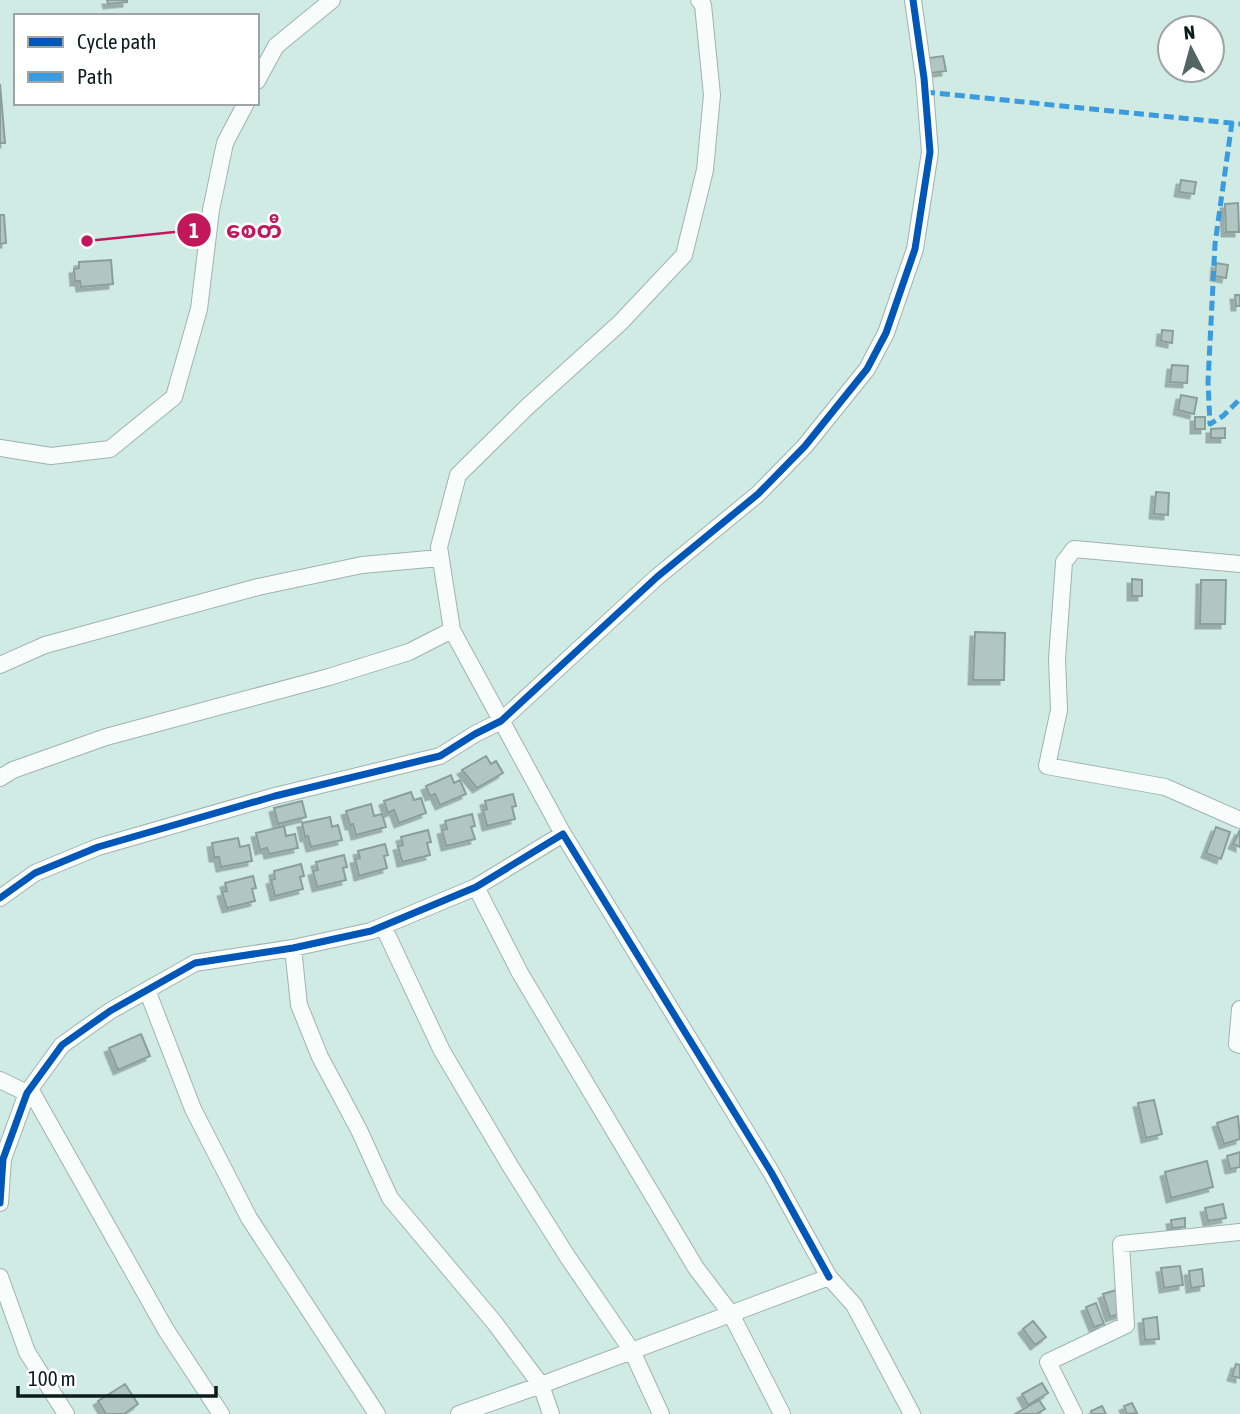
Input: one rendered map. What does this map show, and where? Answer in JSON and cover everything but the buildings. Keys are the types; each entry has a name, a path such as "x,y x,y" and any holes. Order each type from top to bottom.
{"street":[{"path":"259,77 276,46 332,0"},
{"path":"699,0 703,5 712,95 705,170 684,255 620,323 527,407 458,475 439,547 440,558 452,630 563,834 771,1172 829,1277 854,1305 912,1414"},
{"path":"0,898 35,873 98,847 275,796 440,756 501,721 657,578 758,494 805,446 867,369 886,333 915,249 930,152 924,78 913,0"},
{"path":"0,449 51,456 110,449 174,397 199,309 211,210 225,143 245,105"},
{"path":"1240,564 1074,549 1065,562 1057,659 1059,710 1047,766 1165,787 1240,820"},
{"path":"0,665 45,645 258,587 362,565 440,558"},
{"path":"0,778 13,770 106,737 329,677 409,652 452,630"},
{"path":"0,1203 3,1159 29,1091 62,1045 110,1011 195,963 293,948 383,926 476,887 563,834"},
{"path":"476,887 520,973 696,1268 731,1314 782,1414"},
{"path":"383,926 442,1051 538,1210 632,1351 661,1414"},
{"path":"293,948 299,1005 320,1057 359,1130 390,1198 494,1322 541,1385 551,1414"},
{"path":"147,990 192,1109 249,1218 377,1414"},
{"path":"1240,1009 1237,1044 1240,1045"},
{"path":"0,1080 29,1091 166,1330 221,1414"},
{"path":"1074,1414 1048,1362 1126,1325 1121,1244 1240,1232"},
{"path":"0,1277 27,1352 66,1414"},
{"path":"459,1414 829,1277"}],"marked path":[{"path":"925,92 1240,124"},
{"path":"1232,122 1215,244 1208,382 1210,424 1223,416 1240,399"}],"cycle path":[{"path":"0,898 35,873 98,847 275,796 440,756 501,721 657,577 758,494 805,446 867,369 886,333 915,249 930,152 924,78 913,0"},
{"path":"0,1203 3,1159 27,1093 62,1045 110,1011 195,963 293,948 371,931 476,887 563,834 771,1172 829,1277"}],"place":[{"name":"စေတီ","path":"87,241"}]}
